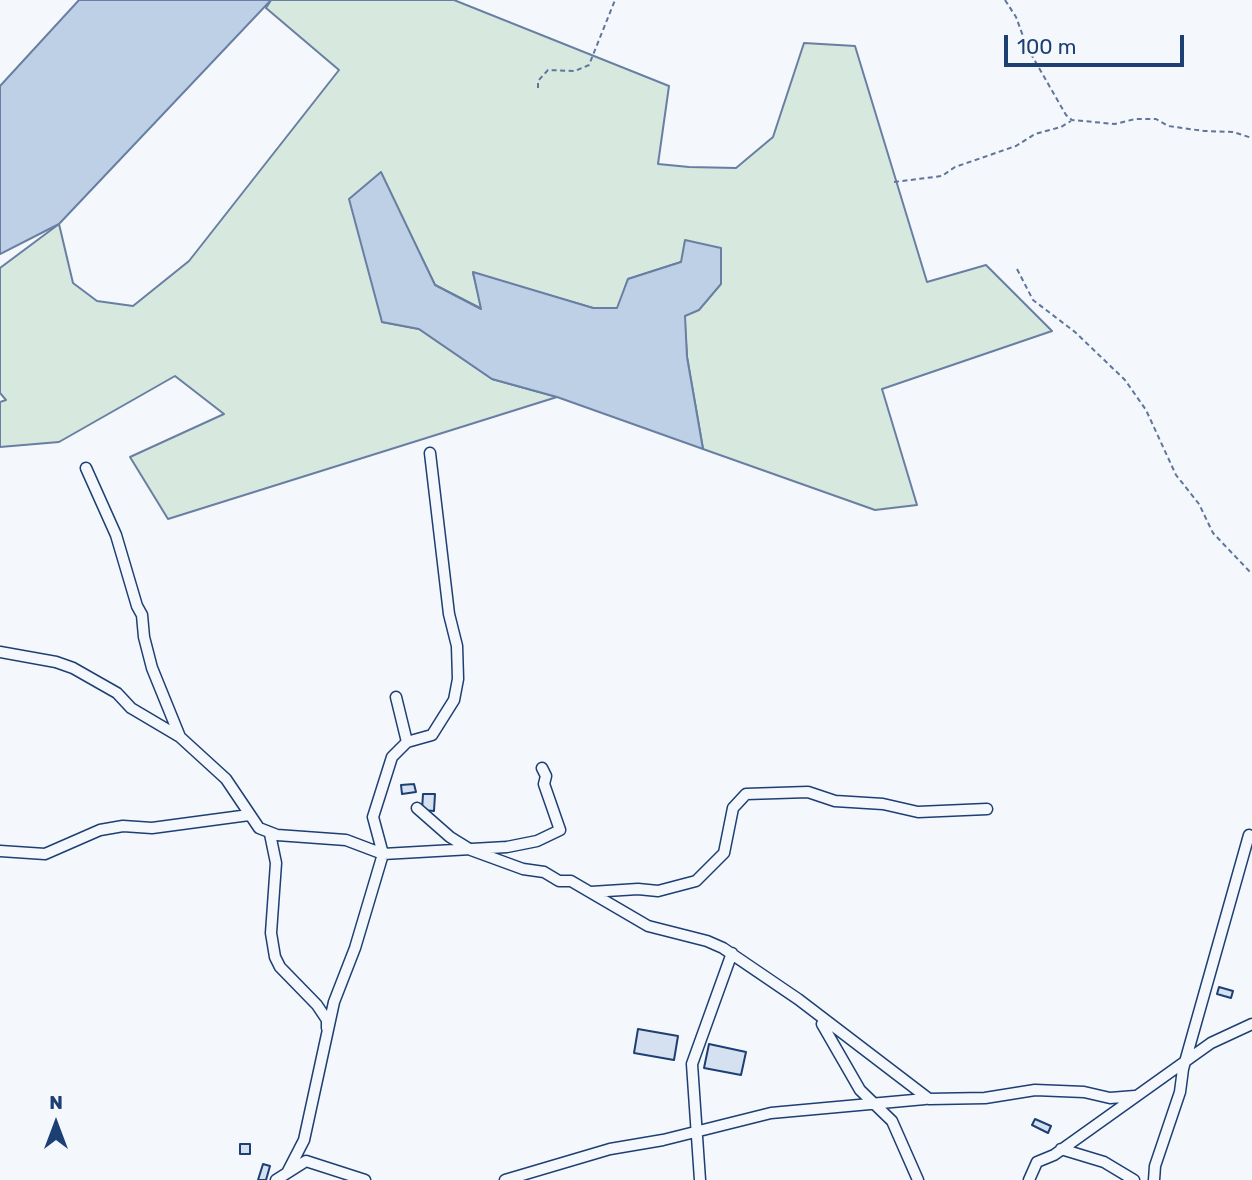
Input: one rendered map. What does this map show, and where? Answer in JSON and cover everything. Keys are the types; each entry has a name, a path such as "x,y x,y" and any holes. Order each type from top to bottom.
{"street":[{"path":"288,1171 304,1140 313,1111 334,1002 355,948 383,854 373,817 392,757 407,743 432,735 454,700 458,679 457,646 449,614 430,453"},
{"path":"86,468 116,535 136,606 142,615 144,637 152,668 180,737"},
{"path":"0,652 73,668 117,693 131,708 180,737 226,779 259,828 270,834 346,840 383,854 515,846 537,841 560,830 544,784 546,776 542,768"},
{"path":"396,697 407,743"},
{"path":"591,892 638,889 659,891 696,880 724,853 733,808 746,794 808,792 835,801 883,804 918,812 987,809"},
{"path":"417,808 450,837 471,849 523,869 544,872 559,881 571,881 648,926 707,941 732,953 798,999 929,1099"},
{"path":"0,850 45,855 100,830 123,826 152,828 249,815"},
{"path":"270,834 276,863 271,933 275,957 280,967 327,1020 328,1035"},
{"path":"1154,1180 1155,1166 1180,1092 1232,888 1249,835 1252,844"},
{"path":"699,1180 699,1130 692,1064 732,953"},
{"path":"814,1013 830,1034 860,1090 892,1121 918,1180"},
{"path":"1029,1180 1037,1162 1061,1149 1187,1059 1236,1029 1252,1024"},
{"path":"505,1180 610,1149 663,1140 771,1113 871,1102 985,1098 1035,1090 1084,1092 1110,1098 1135,1096"},
{"path":"1061,1149 1104,1162 1134,1180"},
{"path":"276,1180 306,1161 365,1180"}],"path":[{"path":"538,88 538,81 548,69 575,71 589,65 615,0"},
{"path":"1005,0 1016,18 1027,47 1066,115 1072,120 1115,124 1135,119 1156,119 1168,125 1204,131 1233,132 1252,138"},
{"path":"894,182 942,176 968,162 1016,146 1035,134 1061,127 1072,120"},
{"path":"1017,269 1033,300 1075,331 1125,380 1146,410 1176,475 1199,504 1213,533 1252,574"}],"shaded area":[{"path":"271,0 454,0 669,86 658,164 689,167 736,168 773,137 804,43 855,46 927,282 986,265 1052,331 882,389 917,505 875,510 703,449 687,357 681,262 628,279 618,308 593,308 473,273 482,309 435,285 380,173 382,322 419,329 492,379 557,397 168,519 130,457 224,414 175,376 59,442 0,447 0,402 6,400 0,393 0,268 59,224 73,283 97,301 133,306 189,261 339,70 266,8"}],"water":[{"path":"79,0 271,0 59,224 0,254 0,86"},
{"path":"381,172 435,285 481,309 473,272 593,308 617,308 628,279 681,262 685,240 721,248 721,284 699,310 685,316 687,357 703,449 557,397 492,379 419,329 382,322 349,199"}],"building":[{"path":"414,784 416,792 402,794 401,785"},
{"path":"423,794 435,794 434,811 422,810"},
{"path":"1219,987 1233,991 1231,998 1217,994"},
{"path":"638,1029 678,1036 674,1060 634,1053"},
{"path":"709,1044 746,1052 741,1075 704,1068"},
{"path":"1035,1119 1051,1126 1048,1133 1032,1125"},
{"path":"240,1144 250,1144 250,1154 240,1154"},
{"path":"263,1164 270,1166 266,1180 258,1180"}]}
